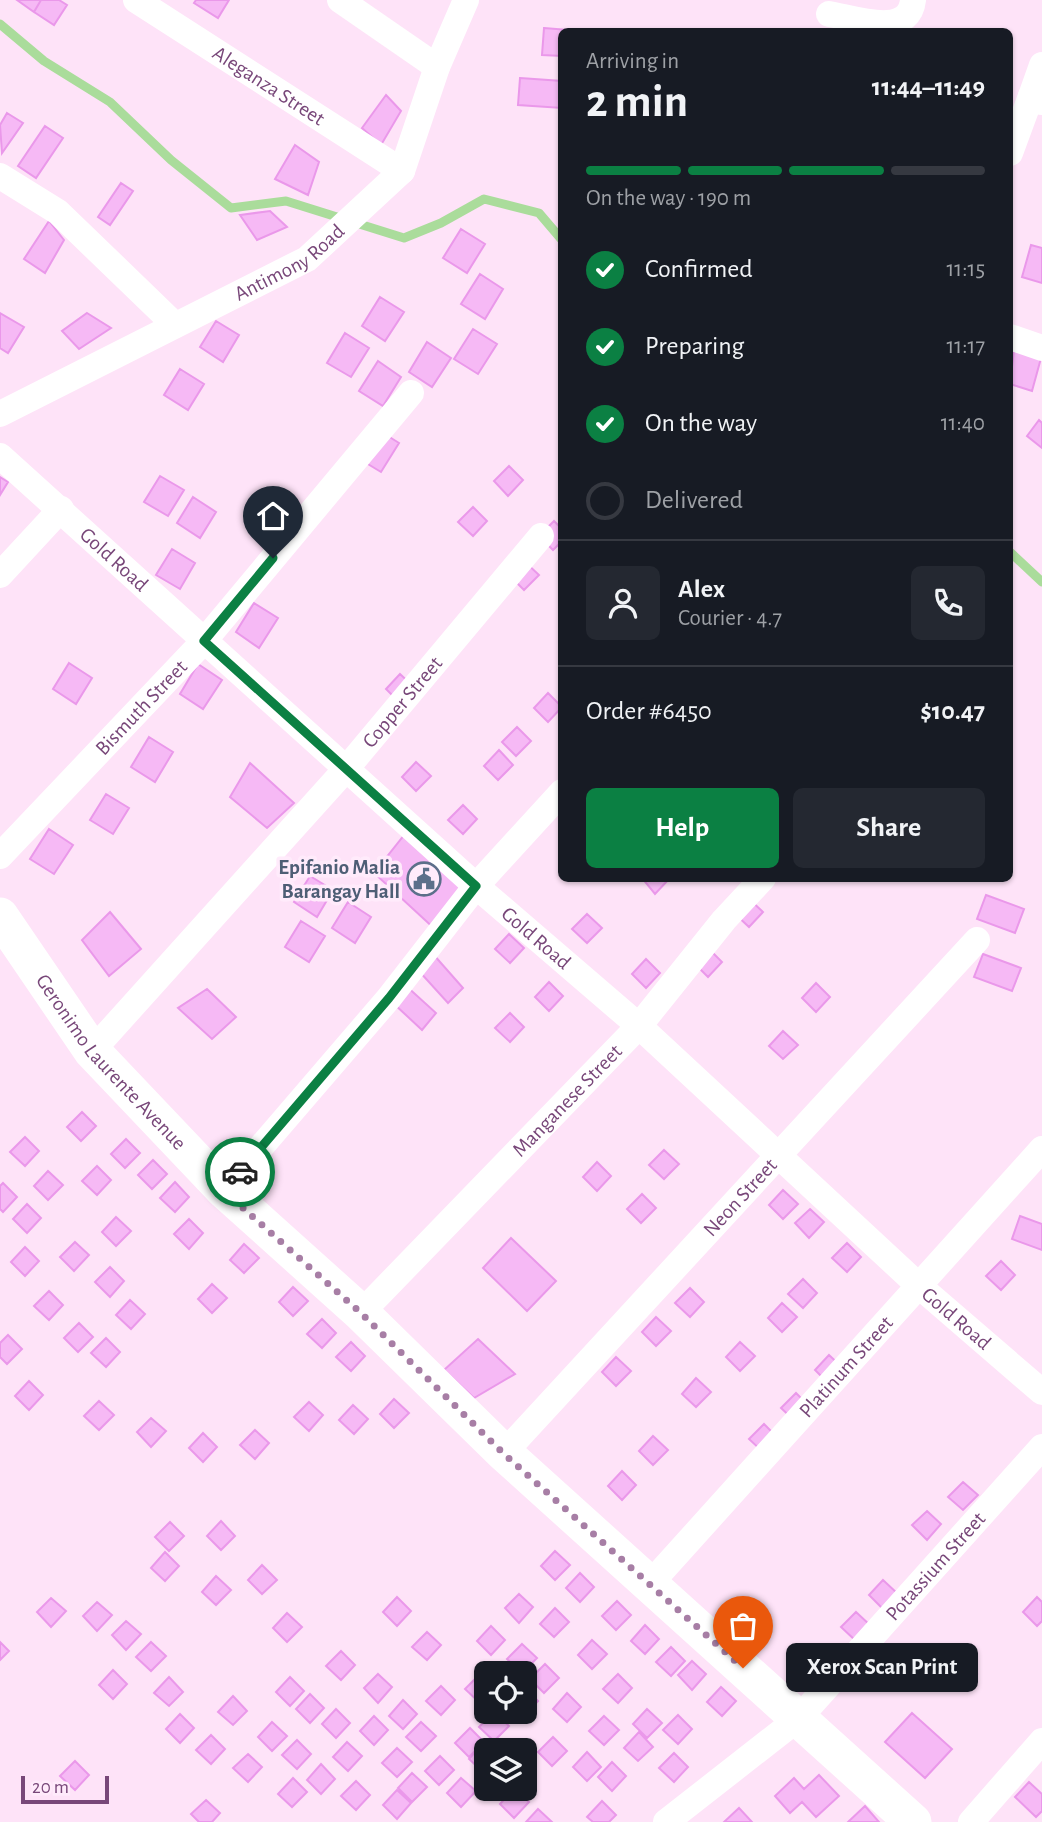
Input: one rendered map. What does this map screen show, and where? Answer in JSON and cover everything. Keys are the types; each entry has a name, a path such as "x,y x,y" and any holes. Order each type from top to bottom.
{"street":[{"name":"Aleganza Street","path":"135,0 402,172"},
{"path":"340,0 437,67"},
{"name":"Antimony Road","path":"0,414 307,259 402,172 437,67 466,0"},
{"path":"829,14 888,24 901,21 912,7 913,0"},
{"path":"1013,147 1037,99 1042,65"},
{"path":"0,176 58,212 175,324"},
{"path":"1013,338 1042,348"},
{"name":"Bismuth Street","path":"0,856 204,641 411,393"},
{"name":"Gold Road","path":"0,456 476,886 639,1026 918,1285 1042,1392"},
{"path":"0,575 61,509"},
{"name":"Copper Street","path":"92,1051 346,769 541,536"},
{"path":"224,1191 389,998 476,886 558,796"},
{"name":"Manganese Street","path":"361,1313 639,1026 724,920 759,882"},
{"name":"Geronimo Laurente Avenue","path":"0,916 92,1051 224,1191 361,1313 503,1453 913,1822"},
{"name":"Neon Street","path":"503,1453 977,940"},
{"name":"Platinum Street","path":"649,1585 1042,1149"},
{"name":"Potassium Street","path":"666,1822 799,1717 1042,1447"},
{"path":"971,1822 1042,1741"}],"building":[{"path":"17,0 41,0 34,12"},
{"path":"41,0 59,0 67,5 54,25 34,12"},
{"path":"196,0 229,0 218,18 194,3"},
{"path":"544,28 558,29 558,56 542,55"},
{"path":"520,78 558,81 558,108 518,105"},
{"path":"386,95 401,111 381,145 362,128"},
{"path":"7,113 23,123 2,153 0,125"},
{"path":"45,126 63,138 36,178 18,166"},
{"path":"295,145 319,162 308,195 275,179"},
{"path":"121,183 133,191 110,225 98,217"},
{"path":"270,211 287,227 257,240 240,215"},
{"path":"49,221 64,240 45,273 24,259"},
{"path":"461,229 485,244 467,273 443,258"},
{"path":"1031,245 1042,248 1042,283 1022,277"},
{"path":"480,274 503,289 485,319 461,304"},
{"path":"380,297 404,312 385,341 362,326"},
{"path":"0,313 24,327 8,353 0,348"},
{"path":"87,313 111,328 79,349 62,331"},
{"path":"216,321 239,335 223,362 200,347"},
{"path":"473,329 497,344 478,374 454,359"},
{"path":"345,333 369,348 351,377 327,363"},
{"path":"427,342 451,358 432,387 409,372"},
{"path":"1014,350 1041,358 1032,391 1013,385"},
{"path":"378,361 401,377 383,406 359,391"},
{"path":"180,369 204,384 188,410 164,395"},
{"path":"1039,420 1042,423 1042,448 1027,436"},
{"path":"380,431 399,443 381,472 358,458"},
{"path":"509,466 523,480 508,496 494,481"},
{"path":"160,476 184,490 168,516 144,502"},
{"path":"0,477 8,482 0,495"},
{"path":"193,497 216,512 200,538 177,523"},
{"path":"473,507 487,521 473,536 458,522"},
{"path":"554,521 558,525 558,545 553,550 539,536"},
{"path":"172,549 195,563 180,589 156,575"},
{"path":"524,561 539,575 524,590 510,576"},
{"path":"254,603 278,618 259,648 236,632"},
{"path":"69,663 92,678 76,704 53,689"},
{"path":"198,664 222,680 203,709 180,694"},
{"path":"400,674 415,688 400,703 386,689"},
{"path":"548,693 558,703 558,711 548,722 534,708"},
{"path":"517,727 531,741 516,756 502,742"},
{"path":"149,737 173,752 155,782 131,767"},
{"path":"499,750 513,765 498,780 484,766"},
{"path":"416,762 431,776 416,791 402,777"},
{"path":"250,763 294,803 267,828 230,797"},
{"path":"106,794 129,808 113,834 90,820"},
{"path":"463,805 477,819 463,834 448,820"},
{"path":"49,829 73,845 54,874 30,859"},
{"name":"Epifanio Malia Barangay Hall","path":"409,829 476,886 437,931 374,873"},
{"path":"310,876 333,890 317,917 294,902"},
{"path":"645,882 666,882 655,894"},
{"path":"986,895 1024,909 1015,933 977,919"},
{"path":"748,898 763,912 749,927 734,913"},
{"path":"348,902 371,917 355,943 332,928"},
{"path":"110,912 141,949 109,976 82,940"},
{"path":"587,914 602,928 587,943 572,929"},
{"path":"301,921 325,936 309,962 285,947"},
{"path":"509,934 524,948 510,963 495,949"},
{"path":"708,948 722,962 708,977 694,963"},
{"path":"433,954 463,988 448,1003 418,970"},
{"path":"983,954 1021,968 1012,991 974,977"},
{"path":"646,959 660,973 646,988 632,974"},
{"path":"549,982 563,996 549,1011 535,997"},
{"path":"816,983 830,997 816,1012 802,998"},
{"path":"404,984 436,1013 422,1030 392,1002"},
{"path":"207,989 236,1017 212,1039 178,1008"},
{"path":"510,1013 524,1027 510,1042 495,1028"},
{"path":"783,1031 798,1045 783,1059 769,1046"},
{"path":"82,1112 96,1126 81,1141 67,1127"},
{"path":"25,1137 39,1151 25,1166 10,1152"},
{"path":"126,1139 140,1153 125,1168 111,1154"},
{"path":"664,1150 679,1164 664,1179 649,1165"},
{"path":"153,1160 167,1174 152,1189 138,1175"},
{"path":"597,1162 611,1176 597,1191 583,1177"},
{"path":"97,1166 111,1180 97,1195 82,1181"},
{"path":"48,1171 63,1185 48,1200 34,1186"},
{"path":"175,1182 189,1197 175,1212 160,1198"},
{"path":"3,1183 17,1197 3,1212 0,1209 0,1186"},
{"path":"783,1190 798,1204 783,1219 769,1205"},
{"path":"642,1194 656,1208 641,1223 627,1209"},
{"path":"27,1204 41,1218 27,1233 13,1219"},
{"path":"810,1209 824,1222 809,1238 795,1223"},
{"path":"1020,1216 1042,1224 1042,1250 1012,1239"},
{"path":"116,1217 131,1231 116,1246 102,1232"},
{"path":"189,1219 203,1233 189,1249 174,1234"},
{"path":"511,1238 556,1281 527,1311 483,1268"},
{"path":"75,1242 89,1255 74,1271 60,1257"},
{"path":"847,1243 861,1257 847,1272 832,1258"},
{"path":"244,1244 259,1258 244,1273 230,1260"},
{"path":"25,1247 39,1261 25,1276 11,1262"},
{"path":"1001,1261 1015,1275 1001,1290 986,1276"},
{"path":"110,1267 124,1281 110,1297 95,1282"},
{"path":"803,1279 817,1293 803,1308 788,1294"},
{"path":"212,1284 227,1298 212,1313 198,1299"},
{"path":"293,1287 308,1301 293,1316 279,1302"},
{"path":"690,1288 704,1302 690,1317 675,1303"},
{"path":"49,1291 63,1305 49,1320 34,1306"},
{"path":"130,1300 145,1314 131,1329 116,1315"},
{"path":"782,1303 797,1317 782,1332 768,1318"},
{"path":"656,1317 671,1331 656,1346 642,1332"},
{"path":"322,1319 336,1333 322,1348 307,1334"},
{"path":"79,1323 93,1337 78,1352 64,1338"},
{"path":"8,1335 22,1349 7,1364 0,1357 0,1343"},
{"path":"106,1338 120,1352 106,1367 91,1353"},
{"path":"478,1339 515,1374 474,1398 444,1370"},
{"path":"351,1342 365,1356 351,1371 336,1357"},
{"path":"740,1342 755,1356 740,1371 726,1357"},
{"path":"829,1355 844,1369 829,1384 815,1370"},
{"path":"616,1357 631,1371 616,1386 602,1372"},
{"path":"696,1378 711,1392 696,1407 682,1394"},
{"path":"29,1381 43,1395 29,1410 15,1396"},
{"path":"796,1393 810,1407 796,1422 781,1408"},
{"path":"394,1399 409,1413 394,1428 380,1414"},
{"path":"99,1401 114,1415 99,1430 84,1416"},
{"path":"309,1402 323,1415 309,1431 294,1417"},
{"path":"353,1405 368,1419 354,1434 339,1420"},
{"path":"151,1418 166,1431 151,1447 137,1432"},
{"path":"764,1424 778,1438 764,1453 749,1439"},
{"path":"255,1430 269,1443 255,1459 240,1445"},
{"path":"203,1433 217,1447 203,1462 189,1448"},
{"path":"653,1436 668,1450 653,1465 639,1451"},
{"path":"622,1471 636,1485 622,1500 608,1486"},
{"path":"963,1482 978,1495 963,1510 948,1497"},
{"path":"927,1511 941,1524 927,1540 912,1525"},
{"path":"221,1521 235,1536 221,1550 207,1536"},
{"path":"170,1522 184,1536 169,1551 155,1537"},
{"path":"555,1551 570,1565 555,1580 541,1566"},
{"path":"165,1552 179,1566 165,1581 151,1568"},
{"path":"262,1565 277,1580 262,1594 248,1580"},
{"path":"580,1573 594,1587 580,1602 566,1588"},
{"path":"216,1576 231,1590 216,1605 202,1592"},
{"path":"883,1580 898,1594 883,1609 869,1595"},
{"path":"519,1594 533,1607 519,1623 505,1608"},
{"path":"397,1597 411,1611 397,1626 383,1612"},
{"path":"1037,1597 1042,1602 1042,1621 1037,1626 1023,1612"},
{"path":"51,1598 66,1611 51,1627 37,1612"},
{"path":"617,1601 631,1615 616,1630 602,1616"},
{"path":"97,1602 112,1615 97,1631 83,1616"},
{"path":"555,1608 569,1622 554,1637 540,1624"},
{"path":"856,1612 871,1626 856,1641 841,1627"},
{"path":"287,1613 302,1627 287,1642 273,1628"},
{"path":"126,1621 141,1634 126,1650 112,1635"},
{"path":"645,1625 659,1639 645,1654 631,1641"},
{"path":"491,1626 505,1640 491,1655 477,1641"},
{"path":"427,1632 441,1645 427,1660 412,1647"},
{"path":"592,1640 607,1654 592,1669 578,1655"},
{"path":"0,1642 9,1651 0,1660"},
{"path":"151,1642 166,1656 151,1671 136,1657"},
{"path":"522,1644 537,1658 534,1661 507,1659"},
{"path":"833,1645 847,1659 832,1674 818,1660"},
{"path":"671,1647 685,1661 671,1676 656,1662"},
{"path":"341,1651 355,1665 341,1680 326,1666"},
{"path":"963,1660 977,1674 962,1689 948,1675"},
{"path":"692,1661 706,1674 692,1690 678,1675"},
{"path":"545,1664 559,1678 544,1693 537,1686 537,1672"},
{"path":"113,1670 127,1684 113,1699 99,1685"},
{"path":"378,1674 392,1687 378,1703 364,1688"},
{"path":"618,1674 632,1688 618,1703 603,1689"},
{"path":"169,1677 183,1692 169,1706 154,1693"},
{"path":"290,1677 304,1691 290,1706 276,1692"},
{"path":"474,1680 474,1697 465,1689"},
{"path":"441,1686 455,1700 441,1715 426,1701"},
{"path":"721,1687 736,1701 722,1716 707,1702"},
{"path":"567,1693 581,1707 567,1722 553,1709"},
{"path":"310,1694 324,1708 310,1723 296,1709"},
{"path":"233,1696 247,1711 233,1725 218,1712"},
{"path":"403,1700 417,1714 403,1729 389,1716"},
{"path":"336,1709 350,1723 336,1738 322,1724"},
{"path":"647,1709 662,1723 647,1738 633,1724"},
{"path":"912,1713 952,1749 925,1778 885,1742"},
{"path":"180,1714 194,1728 180,1743 166,1729"},
{"path":"678,1715 692,1729 678,1744 663,1730"},
{"path":"374,1716 388,1730 374,1745 360,1731"},
{"path":"604,1716 619,1730 604,1745 589,1731"},
{"path":"272,1722 287,1736 272,1751 258,1737"},
{"path":"421,1722 436,1736 421,1751 406,1737"},
{"path":"482,1724 509,1726 497,1738 491,1738 479,1727"},
{"path":"470,1728 480,1738 474,1738 474,1752 469,1757 455,1743"},
{"path":"639,1732 653,1747 638,1761 624,1748"},
{"path":"211,1735 225,1749 211,1764 196,1750"},
{"path":"553,1737 567,1751 552,1766 538,1752"},
{"path":"297,1740 311,1754 297,1769 282,1755"},
{"path":"347,1742 362,1756 348,1771 333,1757"},
{"path":"397,1748 412,1762 397,1777 382,1763"},
{"path":"587,1752 601,1767 587,1781 573,1767"},
{"path":"674,1753 688,1767 674,1782 659,1768"},
{"path":"248,1754 262,1767 248,1782 233,1768"},
{"path":"440,1756 454,1770 439,1785 425,1771"},
{"path":"75,1761 89,1775 75,1790 60,1776"},
{"path":"612,1762 626,1776 612,1791 598,1777"},
{"path":"321,1764 335,1779 321,1794 307,1780"},
{"path":"412,1773 427,1787 412,1802 398,1788"},
{"path":"819,1775 839,1796 816,1817 802,1802 790,1813 775,1796 794,1778 804,1789"},
{"path":"293,1778 307,1792 292,1807 278,1794"},
{"path":"461,1778 474,1789 474,1793 461,1807 447,1793"},
{"path":"356,1781 370,1795 356,1810 341,1796"},
{"path":"1029,1782 1042,1794 1042,1811 1036,1817 1015,1797"},
{"path":"397,1790 411,1803 397,1819 383,1805"},
{"path":"206,1800 220,1813 212,1822 199,1822 191,1814"},
{"path":"503,1801 529,1802 514,1818 500,1804"},
{"path":"602,1801 616,1815 609,1822 593,1822 587,1817"},
{"path":"865,1806 879,1822 848,1822"},
{"path":"739,1808 752,1822 724,1822"},
{"path":"538,1809 552,1822 526,1822"}],"waterway":[{"path":"0,24 44,61 110,102 171,160 231,208 286,201 404,238 441,223 484,199 539,213 558,235"},
{"path":"1013,555 1042,582"}],"way so far":[{"path":"240,1172 224,1191 361,1313 503,1453 743,1668"}],"place":[{"name":"Epifanio Malia Barangay Hall","path":"424,879"},
{"name":"Xerox Scan Print","path":"743,1668"}],"route":[{"path":"240,1172 389,998 476,886 204,641 273,558"}]}
